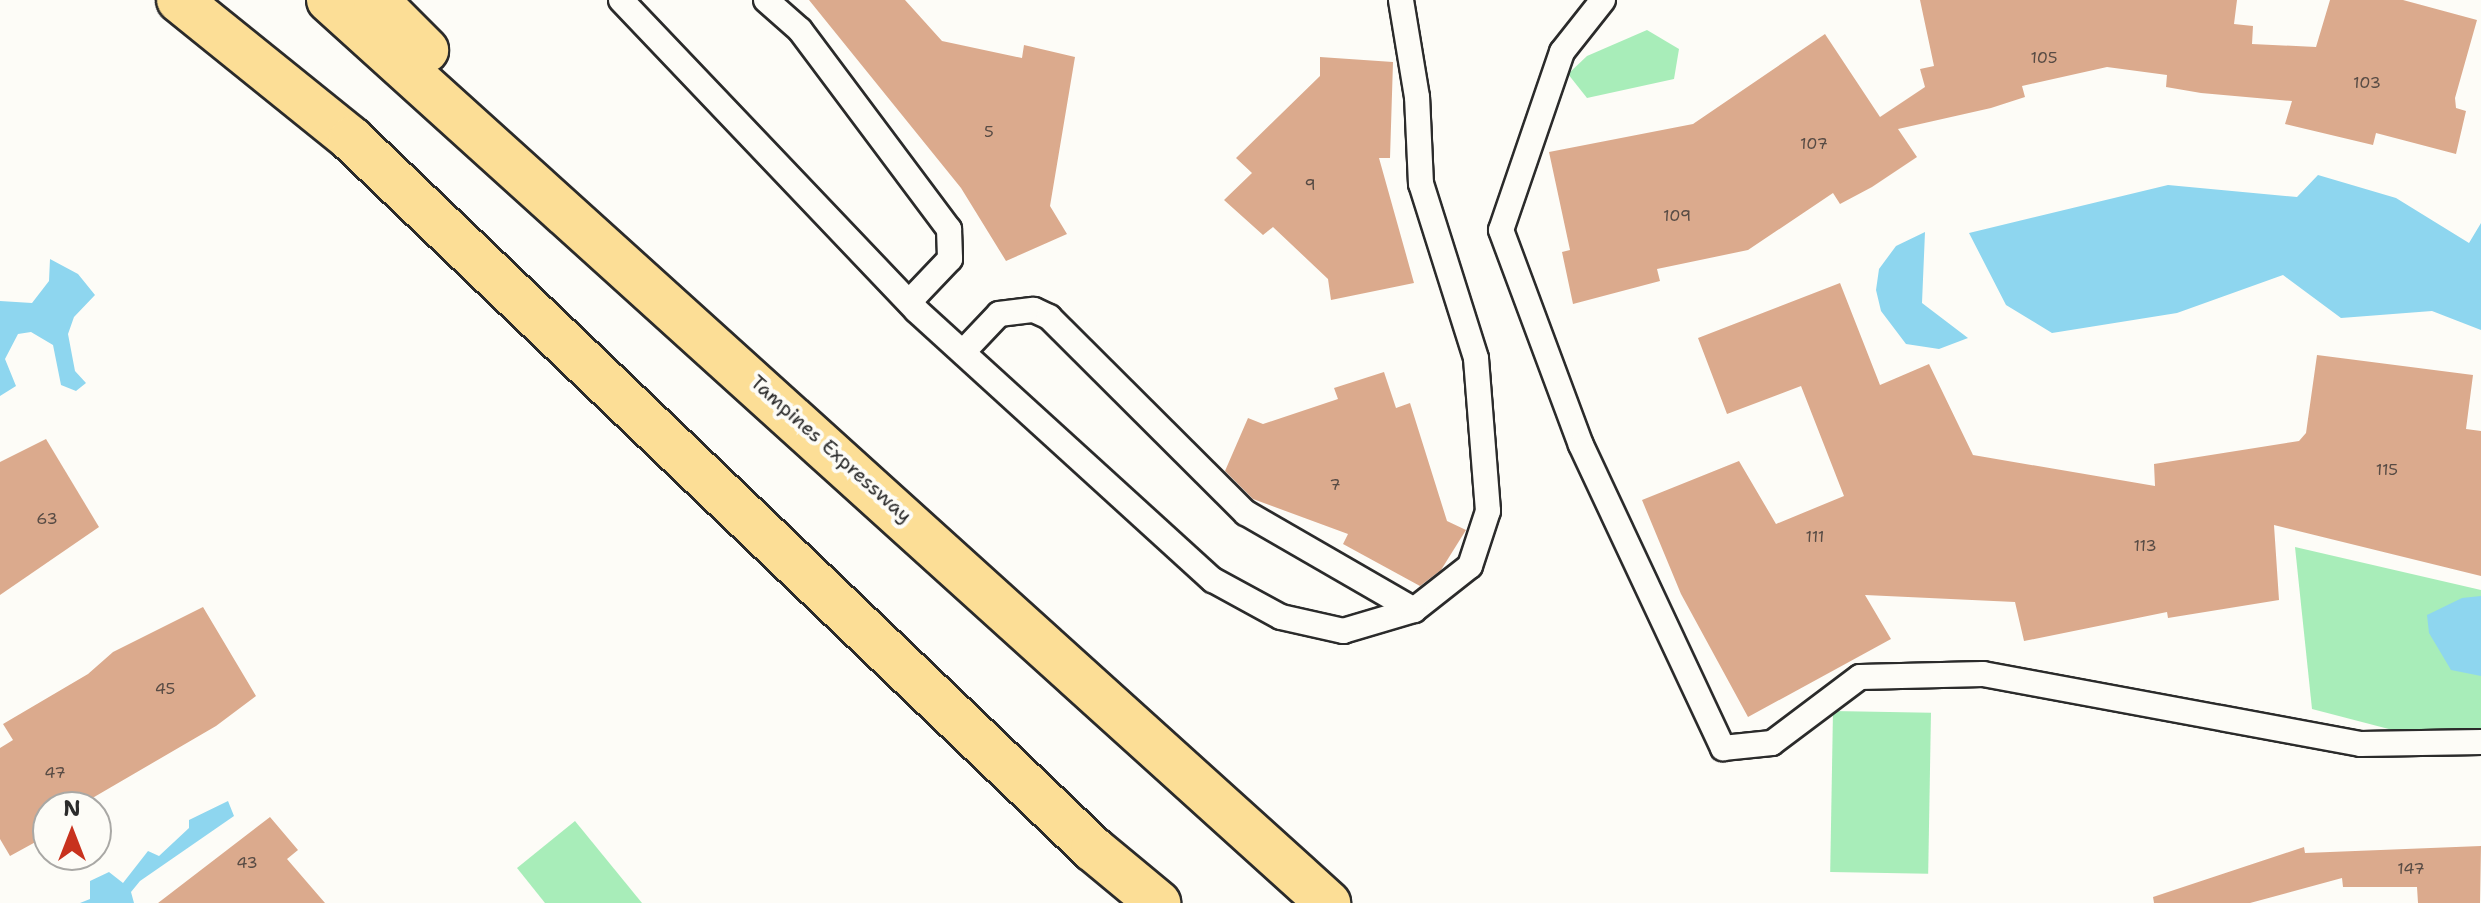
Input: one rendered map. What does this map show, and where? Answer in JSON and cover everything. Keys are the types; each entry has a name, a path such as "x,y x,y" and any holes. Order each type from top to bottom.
{"highway":[{"path":"179,0 351,139 1093,849 1158,903"},
{"name":"Tampines Expressway","path":"329,0 735,361 1328,903"},
{"path":"376,0 735,361"},
{"path":"1093,849 1142,903"}],"lane":[{"path":"621,0 909,302 1213,580 1281,617 1343,631 1414,610 1470,566 1488,511 1476,358 1421,184 1417,97 1401,0"},
{"path":"766,0 800,30 949,229 950,259 909,302"},
{"path":"1603,0 1562,52 1501,230 1581,445 1723,748 1772,743 1860,677 1983,674 2361,744 2481,742"},
{"path":"963,352 999,314 1034,310 1049,317 1246,513 1414,610"}],"green space":[{"path":"1647,30 1679,49 1674,79 1587,98 1568,74 1587,56"},
{"path":"2295,547 2481,590 2481,728 2408,734 2312,709"},
{"path":"1833,711 1931,713 1928,874 1830,872"},
{"path":"575,821 642,903 545,903 517,868"}],"water":[{"path":"2318,175 2396,198 2469,243 2481,223 2481,330 2432,311 2341,318 2283,275 2177,313 2052,333 2006,305 1969,233 2168,185 2297,197"},
{"path":"1925,232 1922,303 1968,338 1939,349 1906,344 1881,311 1876,290 1879,269 1896,246"},
{"path":"50,259 78,274 95,295 74,317 68,334 75,371 86,383 76,391 61,385 53,345 31,332 18,334 5,359 16,386 0,396 0,301 32,303 49,281"},
{"path":"2481,596 2481,676 2451,670 2429,633 2427,615 2462,598"},
{"path":"228,801 234,816 140,881 131,892 134,903 80,903 90,899 90,881 109,872 123,883 148,851 159,856 189,828 189,820"}],"building":[{"path":"809,0 905,0 942,41 1022,58 1024,45 1075,57 1050,206 1067,234 1006,261 961,188"},
{"path":"1920,0 2237,0 2234,24 2253,26 2252,44 2316,47 2330,0 2403,0 2477,20 2455,98 2456,108 2466,111 2456,154 2376,133 2373,145 2285,124 2292,101 2166,87 2167,75 2107,67 2022,86 2025,97 1991,108 1898,129 1917,157 1872,187 1840,204 1833,193 1748,250 1657,269 1660,281 1573,304 1562,252 1570,250 1549,152 1693,124 1825,34 1880,117 1925,87 1920,69 1934,66"},
{"path":"1320,57 1393,62 1390,158 1379,158 1414,283 1331,300 1328,279 1273,227 1263,235 1224,200 1252,173 1236,158 1320,76"},
{"path":"1840,283 1880,385 1929,364 1973,455 2155,486 2154,464 2299,441 2306,433 2317,355 2473,375 2466,429 2481,431 2481,576 2274,525 2279,600 2168,618 2167,612 2024,641 2015,602 1865,595 1891,639 1748,717 1681,594 1642,500 1739,461 1776,524 1844,496 1801,386 1727,414 1698,338"},
{"path":"1384,372 1396,408 1410,403 1447,521 1466,530 1441,570 1420,586 1343,544 1348,534 1253,499 1225,471 1248,418 1263,424 1338,399 1334,388"},
{"path":"46,439 99,527 0,595 0,462"},
{"path":"203,607 256,696 216,726 104,791 32,791 32,844 10,856 0,839 0,748 13,740 3,724 88,674 113,652"},
{"path":"270,817 298,850 287,859 325,903 158,903"},
{"path":"2481,846 2480,903 2418,903 2417,887 2343,887 2342,878 2250,903 2154,903 2153,897 2304,847 2305,853"}]}
